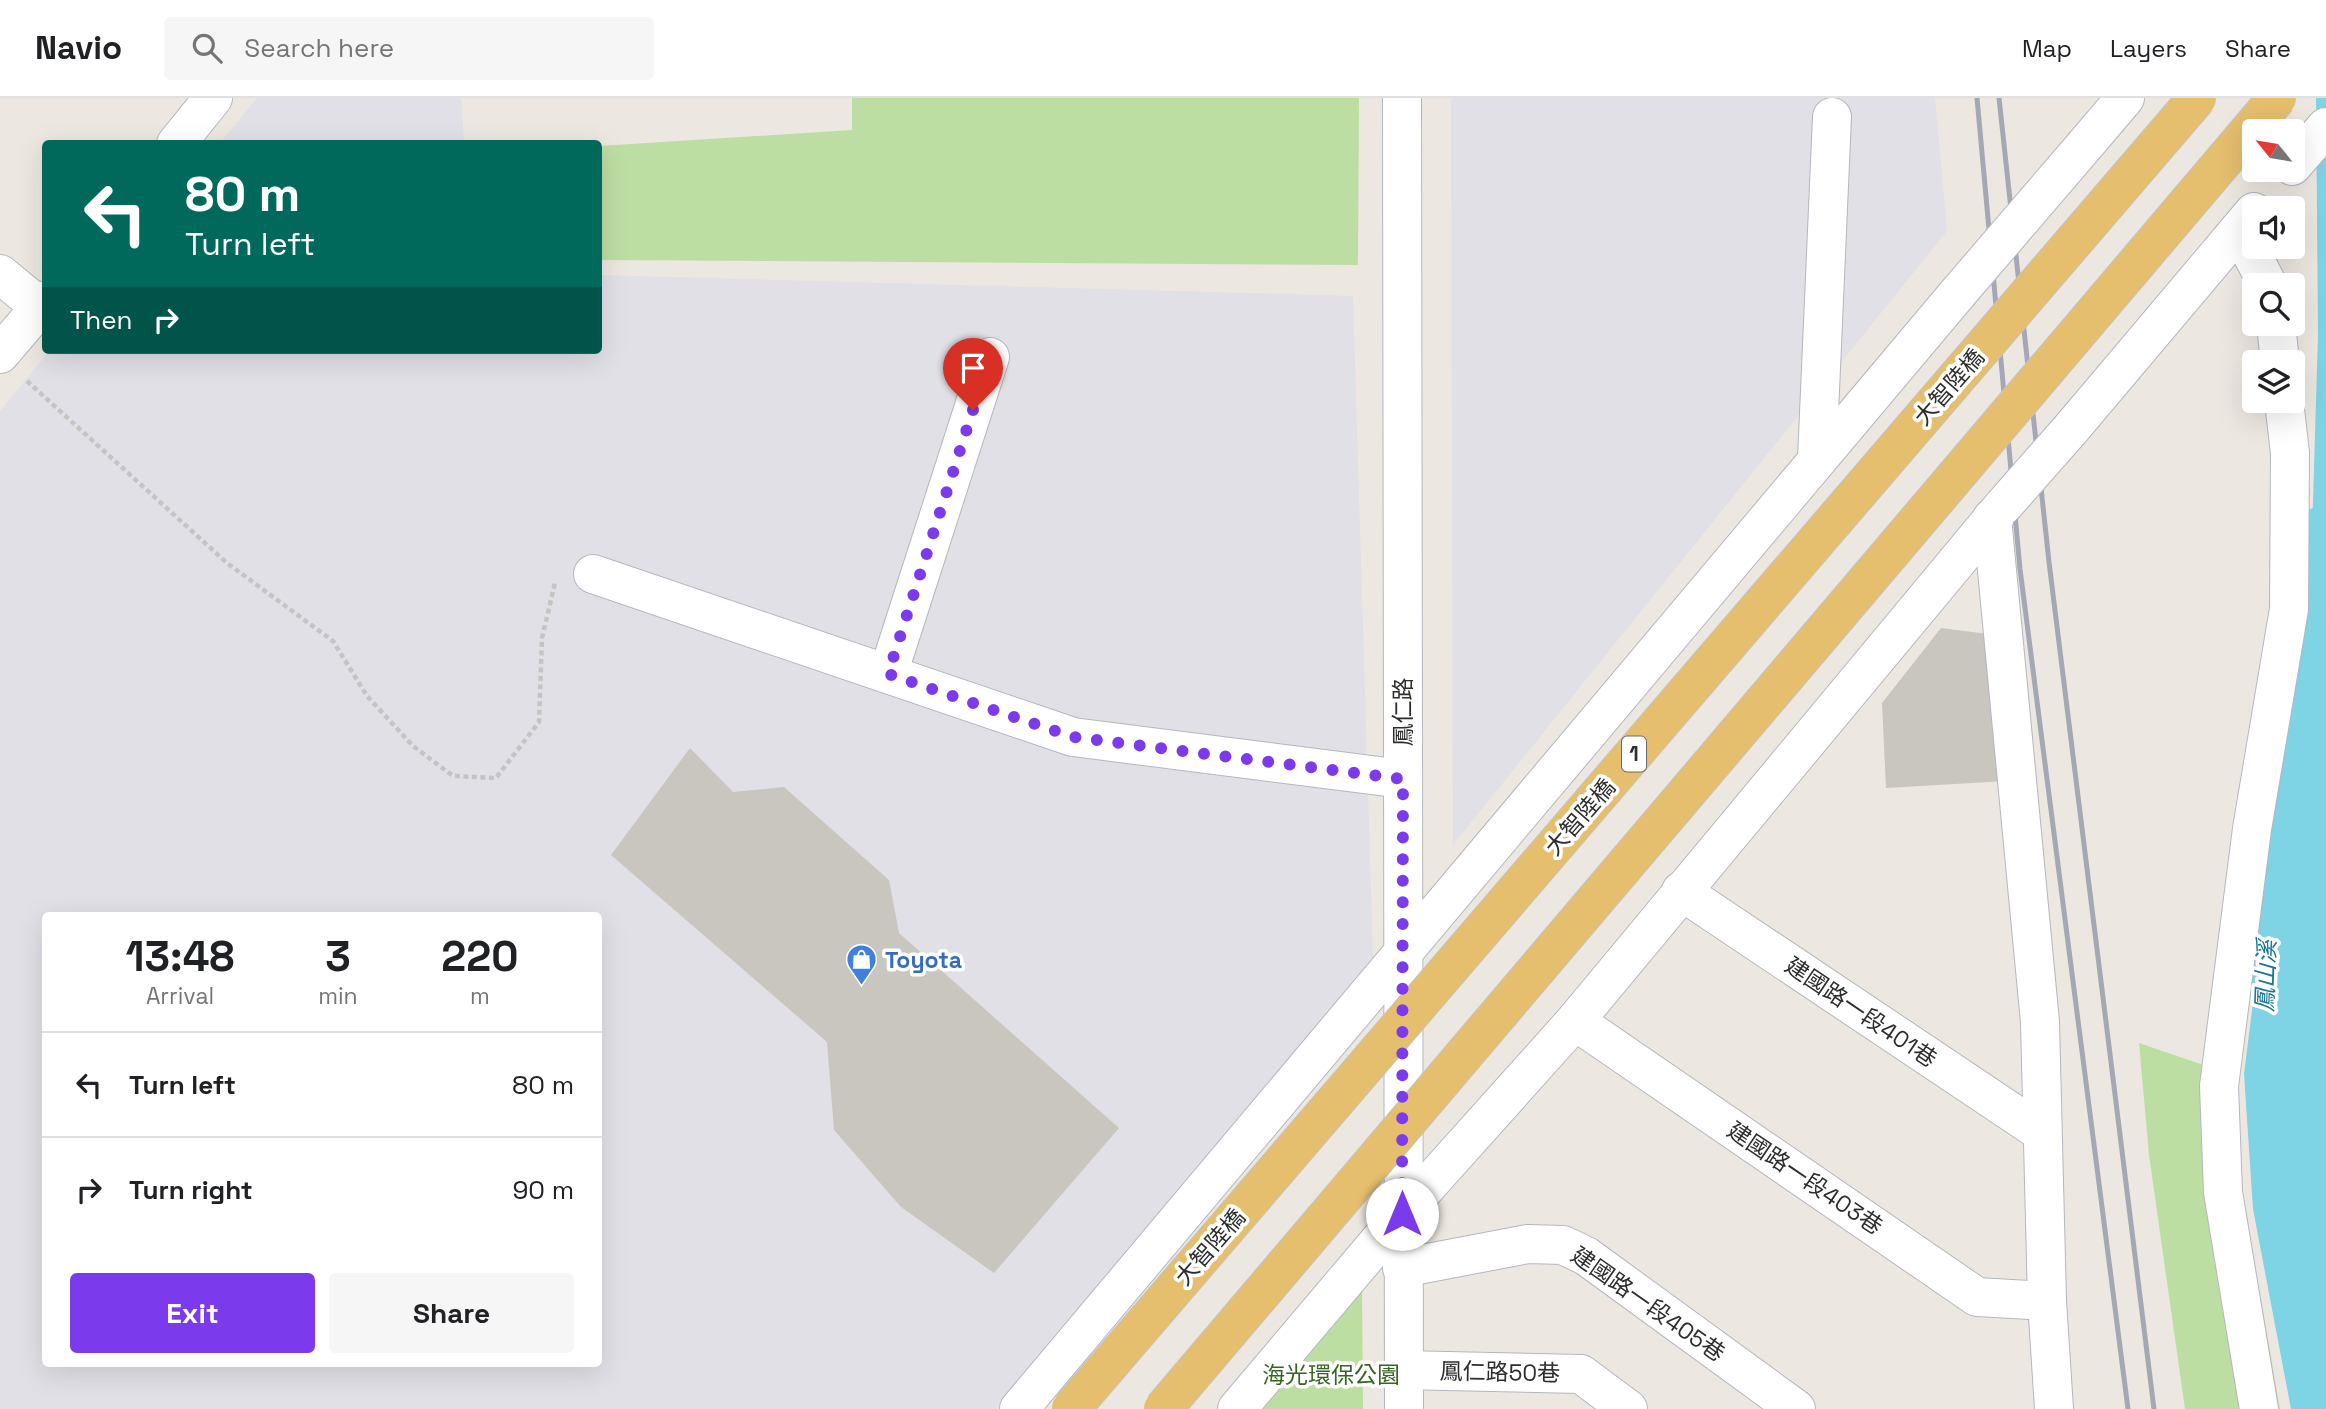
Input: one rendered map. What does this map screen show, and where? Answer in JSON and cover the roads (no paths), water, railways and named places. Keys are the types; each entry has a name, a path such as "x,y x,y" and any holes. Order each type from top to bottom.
{"main road":[{"name":"大智陸橋","path":"1071,1409 2197,98"},
{"path":"1163,1409 2277,98"}],"street":[{"path":"179,140 213,98"},
{"name":"鳳仁路","path":"1402,98 1404,1409"},
{"path":"1019,1409 1404,955 1817,459 2125,98"},
{"path":"1817,459 1832,117"},
{"path":"2305,152 2326,127"},
{"path":"2267,196 2279,182"},
{"path":"1237,1409 1402,1214 1575,1021 1997,512 2242,226"},
{"path":"0,274 42,302"},
{"path":"10,365 42,305"},
{"path":"888,674 990,357"},
{"path":"2259,1409 2223,1192 2219,1086 2252,829 2290,609 2290,453 2285,413"},
{"path":"1997,512 2040,1022 2047,1301 2054,1409"},
{"path":"593,574 1073,737 1403,779"},
{"name":"建國路一段401巷","path":"1681,891 2042,1132"},
{"name":"建國路一段403巷","path":"1575,1021 1977,1297 2047,1301"},
{"name":"建國路一段405巷","path":"1402,1268 1528,1244 1563,1245 1586,1256 1796,1409"},
{"name":"鳳仁路50巷","path":"1402,1370 1581,1374 1628,1409"}],"water":[{"path":"2316,98 2326,98 2326,1409 2291,1409 2253,1209 2244,1074 2267,891 2306,736 2318,334"}],"waterway":[{"name":"鳳山溪","path":"2267,969 2272,844 2326,538"}],"railway":[{"path":"1977,98 2020,569 2128,1409"},
{"path":"1999,98 2049,562 2154,1409"}],"place":[{"name":"Toyota","path":"862,987"}],"park label":[{"name":"海光環保公園","path":"1331,1375"}]}
